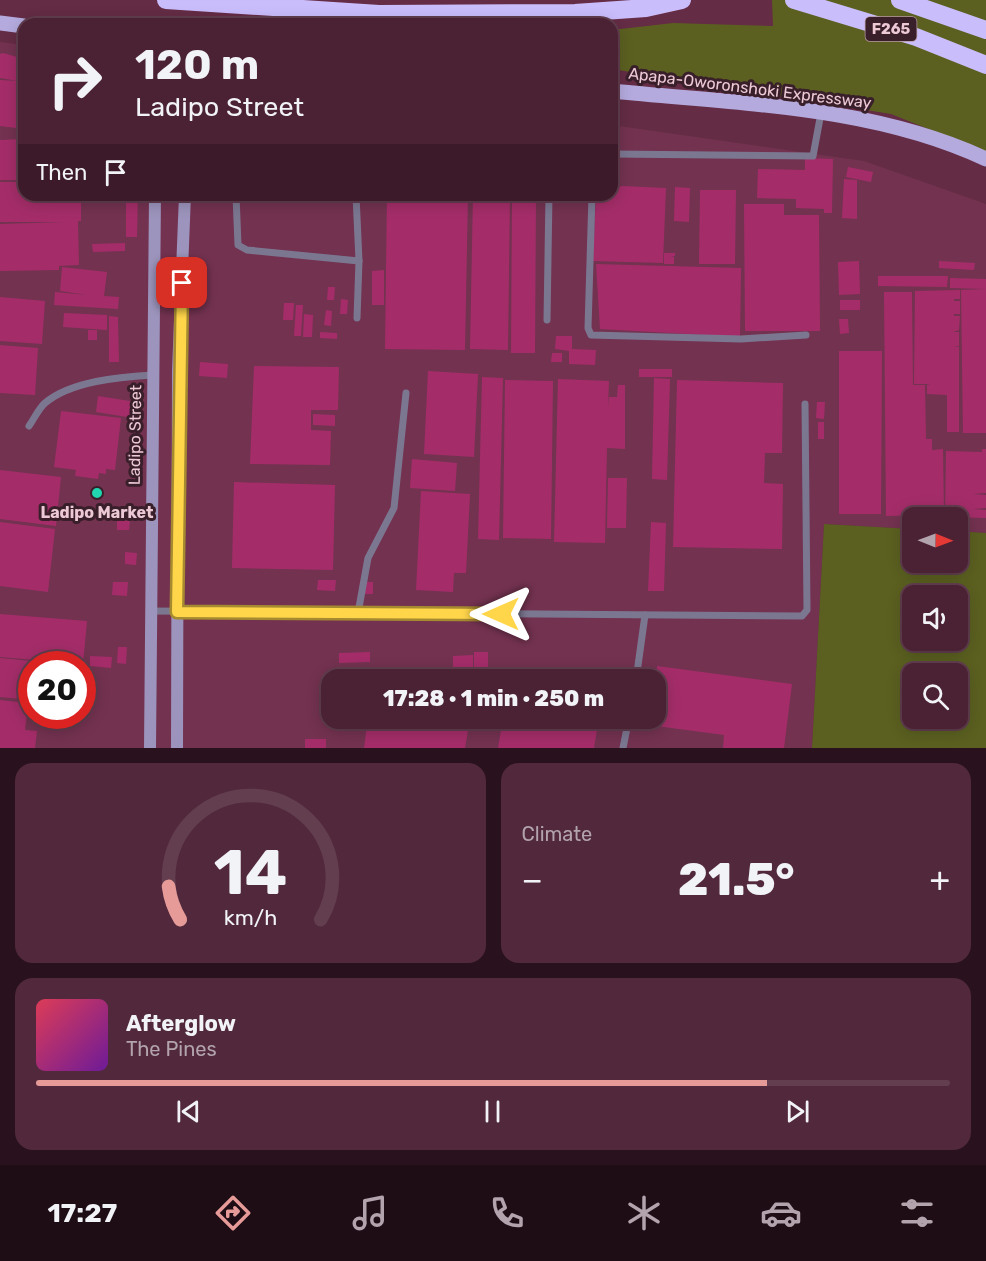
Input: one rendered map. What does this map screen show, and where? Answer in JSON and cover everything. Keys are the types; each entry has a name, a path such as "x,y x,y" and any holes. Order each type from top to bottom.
{"highway":[{"path":"166,0 379,14 575,13 646,8 682,0"},
{"name":"F265","path":"794,0 916,37 986,64"},
{"name":"F265","path":"900,0 986,30"}],"main road":[{"path":"0,23 18,25"},
{"name":"Apapa-Oworonshoki Expressway","path":"618,92 869,120 922,134 986,159"},
{"name":"Ladipo Street","path":"150,748 154,201"},
{"path":"177,748 178,371 185,201"}],"lane":[{"path":"618,154 813,156 821,113"},
{"path":"236,201 238,245 247,250 359,261"},
{"path":"356,201 359,261 357,318"},
{"path":"547,320 549,201"},
{"path":"592,201 588,328 591,335 741,339 806,335"},
{"path":"29,426 44,403 66,391 110,377 152,375"},
{"path":"358,612 368,558 394,508 406,393"},
{"path":"150,611 802,616 807,610 805,404"},
{"path":"638,669 645,615"},
{"path":"623,748 627,729"}],"shaded area":[{"path":"0,42 18,44 18,201 618,201 618,126 864,161 986,204 986,533 968,532 968,507 902,507 902,528 824,524 812,748 0,748"}],"green space":[{"path":"772,0 986,0 986,152 891,114 618,70 618,29 673,23 773,26"},
{"path":"824,524 902,528 902,573 968,573 968,532 986,533 986,748 812,748"}],"building":[{"path":"0,54 18,57 18,81 0,78"},
{"path":"0,80 18,81 18,128 0,126"},
{"path":"18,139 18,180 0,180 0,140"},
{"path":"805,158 833,159 832,213 824,213 824,209 796,208 796,199 757,198 758,169 805,170"},
{"path":"848,167 873,172 871,182 846,177"},
{"path":"844,179 857,180 857,219 842,218"},
{"path":"0,182 18,182 18,201 81,201 81,221 78,221 79,265 59,266 59,270 0,271 0,224 66,222 0,222"},
{"path":"618,187 666,188 663,263 593,261 596,201 618,201"},
{"path":"675,187 690,188 689,222 674,221"},
{"path":"700,190 736,190 735,264 699,264"},
{"path":"126,201 138,201 137,237 126,237"},
{"path":"387,201 468,201 465,350 385,349"},
{"path":"473,201 510,201 508,350 470,349"},
{"path":"512,201 536,201 535,353 511,353"},
{"path":"744,204 784,204 784,215 819,215 820,331 745,331"},
{"path":"125,243 125,251 93,252 92,244"},
{"path":"664,253 675,253 675,256 670,257 674,257 674,264 664,264"},
{"path":"859,261 860,294 839,295 838,262"},
{"path":"939,261 975,263 974,270 939,268"},
{"path":"596,264 741,268 740,337 600,329"},
{"path":"62,267 107,272 104,296 119,297 118,309 54,305 55,292 87,295 60,291"},
{"path":"384,270 384,305 372,305 372,271"},
{"path":"878,276 948,276 947,287 878,286"},
{"path":"950,278 986,279 986,289 950,288"},
{"path":"328,287 335,287 334,300 327,300"},
{"path":"986,289 986,433 963,433 961,290"},
{"path":"960,290 960,299 954,299 954,301 960,301 960,314 954,314 954,316 960,316 959,330 953,332 959,332 959,346 954,347 959,347 959,432 947,432 947,395 927,394 927,385 930,384 914,384 915,291"},
{"path":"884,292 912,292 913,385 925,385 926,439 932,439 932,450 943,449 944,507 902,507 902,516 886,516"},
{"path":"0,297 45,301 42,344 0,341"},
{"path":"341,299 348,300 347,314 340,314"},
{"path":"840,300 860,300 860,310 840,310"},
{"path":"284,303 294,303 293,320 283,320"},
{"path":"296,305 303,305 301,336 294,336"},
{"path":"326,310 332,311 331,326 324,325"},
{"path":"64,313 107,315 107,330 63,327"},
{"path":"304,314 313,315 312,337 303,337"},
{"path":"109,316 118,317 119,362 109,362"},
{"path":"839,319 848,319 849,333 840,334"},
{"path":"88,330 97,330 97,340 88,340"},
{"path":"320,332 337,333 337,339 320,338"},
{"path":"556,336 572,336 572,349 596,350 595,365 569,364 569,351 555,349"},
{"path":"0,345 38,348 35,395 0,393"},
{"path":"839,351 882,351 881,514 839,514"},
{"path":"552,353 562,353 562,362 551,362"},
{"path":"200,362 228,364 227,378 199,376"},
{"path":"254,366 339,367 338,410 311,410 311,430 331,431 330,465 250,464"},
{"path":"639,369 672,369 672,377 639,377"},
{"path":"428,371 478,374 474,457 424,454"},
{"path":"482,377 503,378 499,540 478,539"},
{"path":"654,378 670,379 667,480 652,479"},
{"path":"558,379 609,381 608,408 609,397 617,397 618,385 625,385 625,449 607,448 605,543 554,542"},
{"path":"505,380 553,381 551,539 503,538"},
{"path":"677,380 783,383 782,453 765,453 764,483 783,484 782,549 673,547"},
{"path":"98,396 136,402 133,418 96,412"},
{"path":"817,402 825,402 824,419 816,418"},
{"path":"61,411 121,418 115,470 106,469 106,474 99,473 98,479 75,476 76,470 54,467"},
{"path":"313,414 335,415 335,426 313,425"},
{"path":"818,422 824,422 824,439 818,439"},
{"path":"982,449 986,449 986,493 973,494 986,495 986,508 973,509 986,510 986,518 968,518 968,507 945,507 946,451 982,452"},
{"path":"412,459 457,463 455,491 410,488"},
{"path":"0,470 61,477 56,526 0,519"},
{"path":"608,478 627,478 626,528 607,528"},
{"path":"234,482 335,485 333,570 232,568"},
{"path":"421,491 470,494 466,573 454,573 453,592 416,590"},
{"path":"117,520 130,521 129,530 117,530"},
{"path":"0,522 55,529 48,592 0,586"},
{"path":"651,522 666,523 664,591 648,591"},
{"path":"125,552 137,553 136,565 125,564"},
{"path":"318,580 336,580 335,591 317,590"},
{"path":"113,582 128,582 127,596 112,595"},
{"path":"365,582 373,582 373,594 365,594"},
{"path":"0,614 87,621 84,651 18,651 18,659 0,657"},
{"path":"118,647 127,647 126,664 117,663"},
{"path":"370,652 370,662 339,663 339,653"},
{"path":"474,652 488,652 488,668 474,668"},
{"path":"473,655 473,668 453,668 453,656"},
{"path":"96,656 112,657 111,668 96,667"},
{"path":"0,658 18,660 18,699 0,697"},
{"path":"657,666 792,684 784,748 723,748 724,735 666,727 666,669 657,669"},
{"path":"0,700 18,702 18,729 37,731 35,748 0,748"},
{"path":"367,729 468,729 465,748 364,748"},
{"path":"501,729 597,729 594,748 498,748"},
{"path":"305,739 326,739 326,748 305,748"}],"place":[{"name":"Ladipo Market","path":"97,493"}],"route":[{"path":"182,283 178,371 177,612 501,614"}]}
